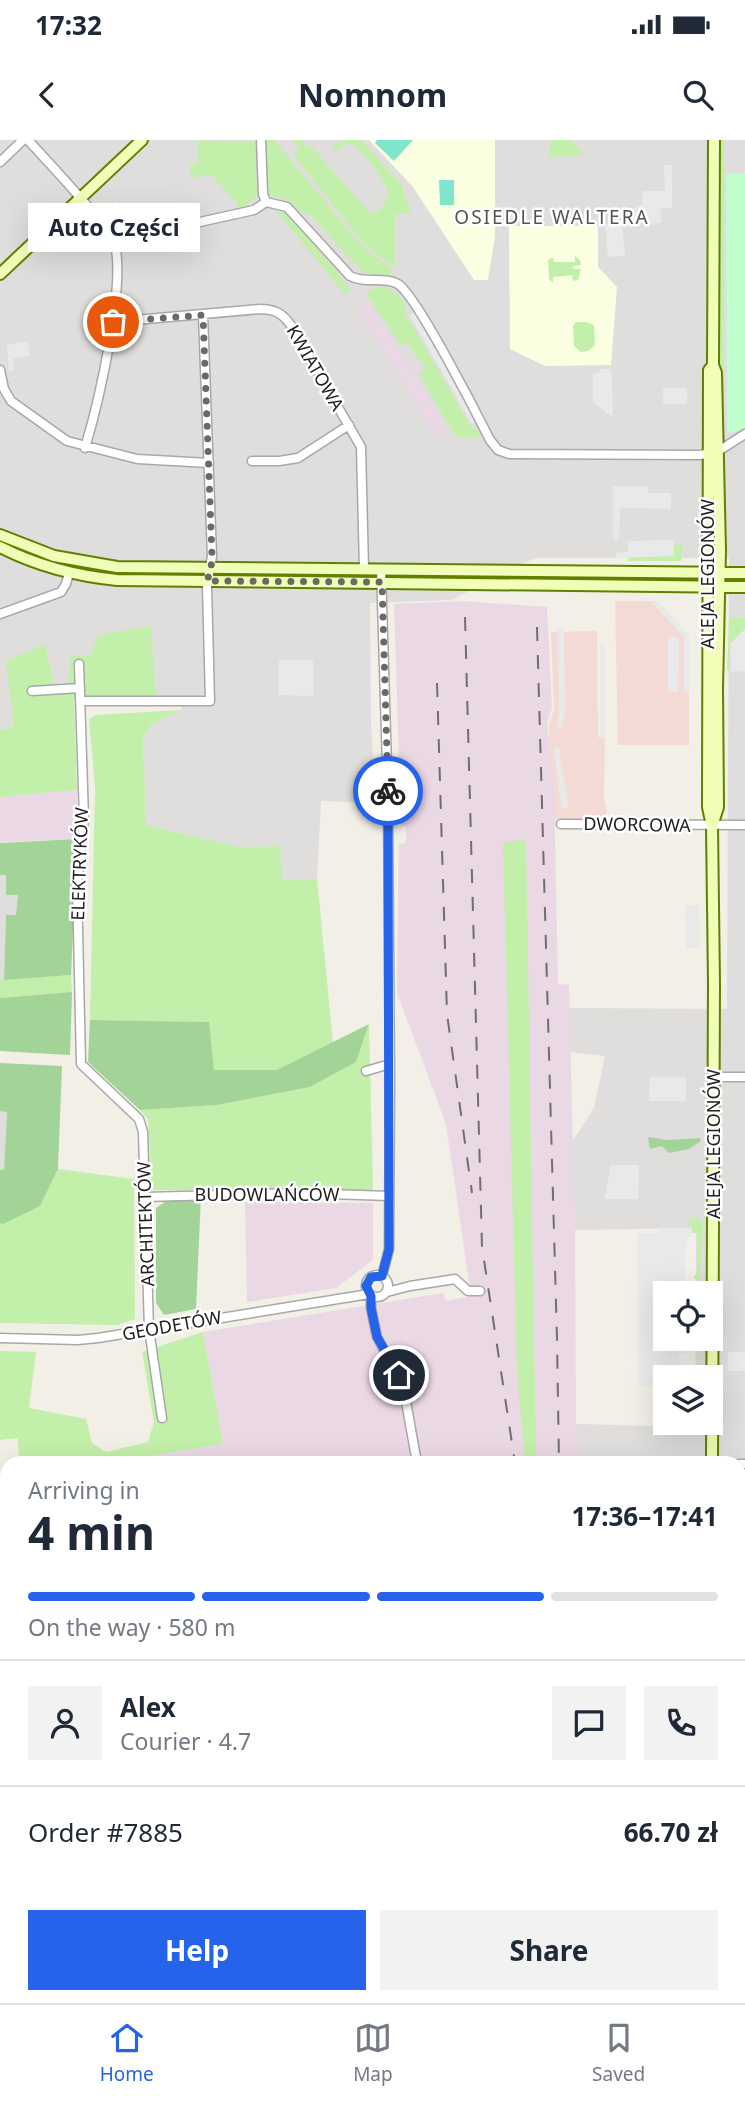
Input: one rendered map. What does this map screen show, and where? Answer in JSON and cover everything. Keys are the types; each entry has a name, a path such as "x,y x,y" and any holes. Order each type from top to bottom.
{"main road":[{"path":"0,274 142,140"},
{"name":"ALEJA LEGIONÓW","path":"712,1456 714,1077 712,826 708,807 707,573 716,373 713,365 714,140"},
{"name":"ALEJA LEGIONÓW","path":"712,826 718,807 720,573 713,452"},
{"path":"0,535 39,551 87,563 129,567 745,573"},
{"path":"0,547 27,560 69,573 117,580 745,587"}],"street":[{"path":"0,162 25,140 80,198 114,241 116,264 113,322 101,391 85,447"},
{"path":"261,140 263,194 266,202"},
{"path":"114,241 254,210 266,202 281,204 291,210 350,276 360,280 390,282 402,287 432,334 490,440 500,451 700,455 713,452 745,434"},
{"name":"KWIATOWA","path":"113,322 260,309 271,309 280,313 290,324 362,452 364,569"},
{"path":"80,701 210,701 207,581 211,568 203,315"},
{"path":"0,370 4,389 11,401 57,435 85,447 150,461 209,463"},
{"name":"KWIATOWA","path":"252,461 298,458 349,425"},
{"path":"375,1319 384,1295 389,1249 388,800 381,569"},
{"path":"0,614 59,593 65,588 69,573"},
{"name":"ELEKTRYKÓW","path":"79,664 84,819 77,884 80,1063 139,1119"},
{"path":"32,691 80,688"},
{"name":"DWORCOWA","path":"561,824 745,825"},
{"path":"366,1072 390,1063"},
{"path":"714,1077 745,1077"},
{"name":"ARCHITEKTÓW","path":"139,1119 143,1132 149,1329 162,1418"},
{"name":"BUDOWLAŃCÓW","path":"145,1197 299,1193 389,1196"},
{"path":"343,1297 374,1275 410,1286 455,1279 468,1291 480,1291"},
{"path":"366,1283 377,1337 403,1385 415,1456"},
{"name":"GEODETÓW","path":"0,1338 78,1340 343,1297 384,1295 410,1286"}],"shaded area":[{"path":"0,140 745,140 745,1456 579,1456 576,1424 653,1426 653,1435 723,1435 723,1365 695,1365 696,1351 723,1351 723,1281 696,1281 696,1228 575,1230 572,1142 594,1108 605,1056 570,1052 569,1008 727,1009 729,558 535,558 451,600 370,603 375,803 321,801 317,879 282,880 279,846 240,847 146,825 143,737 152,724 181,710 181,699 156,699 91,655 69,683 54,685 14,727 0,730"},
{"path":"369,140 495,140 495,236 488,280 474,280 413,187"},
{"path":"664,165 672,165 672,208 661,208 661,223 630,224 629,211 642,204 643,191 665,191"},
{"path":"118,200 118,206 109,212 112,220 119,220 121,231 151,224 152,229 115,235 100,216"},
{"path":"622,223 625,256 608,257 605,224"},
{"path":"509,226 598,226 598,267 617,287 611,365 545,366 510,349"},
{"path":"365,298 412,369 442,422 447,437 440,437 431,430 358,308"},
{"path":"414,312 477,421 472,424 409,315"},
{"path":"28,341 30,356 13,358 14,370 9,371 7,345"},
{"path":"600,369 610,369 612,373 613,417 593,403 593,374 600,372"},
{"path":"663,388 687,388 687,404 663,404"},
{"path":"613,486 648,486 648,493 671,493 671,509 620,508 619,539 613,539"},
{"path":"674,540 674,556 616,558 616,553 628,552 628,541"},
{"path":"462,601 547,607 552,708 547,723 554,786 558,984 569,985 576,1424 579,1456 151,1456 223,1444 203,1332 443,1293 446,1301 471,1296 446,1124 397,993 399,844 406,843 406,826 401,824 394,604"},
{"path":"615,601 658,601 689,636 689,745 618,745"},
{"path":"658,601 689,636 689,692 684,692 684,637 651,602"},
{"path":"564,628 565,713 561,728 556,726 559,714 558,629"},
{"path":"745,629 745,671 731,672 730,644"},
{"path":"597,631 598,737 605,738 606,815 599,820 555,819 548,770 549,725 554,709 551,632"},
{"path":"668,636 679,638 678,692 668,692"},
{"path":"600,644 605,644 605,737 600,737"},
{"path":"279,660 313,660 314,696 278,695"},
{"path":"560,747 568,808 561,808 554,748"},
{"path":"77,790 77,839 0,842 0,797"},
{"path":"0,875 6,875 18,894 16,915 6,916 4,980 0,980"},
{"path":"685,905 699,905 700,948 686,948"},
{"path":"650,1077 686,1078 686,1101 649,1101"},
{"path":"0,1111 7,1111 4,1170 0,1170"},
{"path":"611,1165 639,1165 638,1199 604,1199"},
{"path":"245,1202 373,1203 373,1260 336,1288 247,1302"},
{"path":"658,1228 692,1228 685,1244 685,1281 653,1281 653,1351 685,1353 679,1353 679,1365 653,1365 653,1386 638,1386 637,1233 658,1233"},
{"path":"728,1352 745,1352 745,1371 728,1371"}],"green space":[{"path":"187,140 255,142 257,195 244,207 237,209 237,202 211,175 191,178 190,165 198,163 197,141"},
{"path":"265,140 274,140 363,247 392,269 391,275 366,274 311,216 298,210 290,200 270,196 267,190"},
{"path":"292,140 301,140 309,148 311,146 368,211 379,211 387,200 385,185 359,150 348,144 336,152 332,148 337,142 339,144 343,140 361,140 401,184 411,214 395,214 395,268 365,245 296,158 294,154 299,148"},
{"path":"377,140 413,140 394,161 375,143"},
{"path":"550,140 571,140 584,156 549,157"},
{"path":"720,140 724,140 723,410 719,410"},
{"path":"745,173 745,427 737,432 727,431 726,174"},
{"path":"439,180 454,180 454,205 440,205"},
{"path":"276,211 286,214 351,291 344,293"},
{"path":"575,256 581,265 573,266 573,269 581,269 578,280 573,281 572,275 553,277 553,283 549,279 548,260 553,257 554,262 575,262"},
{"path":"385,287 398,294 406,304 405,313 471,427 481,436 455,436 419,373 426,369 420,359 418,360 407,343 401,345 366,293"},
{"path":"576,322 594,325 595,345 588,351 581,352 574,346 573,326"},
{"path":"0,539 52,560 92,568 187,574 119,574 67,568 0,543"},
{"path":"674,545 683,545 681,561 628,561 628,557 674,556"},
{"path":"543,576 543,582 396,577"},
{"path":"548,576 698,578 699,579 548,582"},
{"path":"729,618 745,618 745,628 730,643 730,669 727,670"},
{"path":"151,626 156,699 74,700 77,790 0,797 0,730 14,727 6,661 45,644 54,685 68,684 71,655 91,655 98,635"},
{"path":"181,710 152,724 143,737 146,825 240,847 280,846 282,880 317,879 333,1042 277,1071 214,1070 208,1022 90,1020 95,787 89,719 96,715"},
{"path":"77,839 71,975 4,980 6,915 16,915 18,895 6,895 6,875 0,875 0,843"},
{"path":"526,840 536,1456 524,1456 517,1371 503,842"},
{"path":"71,975 72,992 0,998 0,980"},
{"path":"72,992 70,1055 0,1051 0,998"},
{"path":"90,1020 209,1022 214,1070 277,1070 369,1024 356,1062 310,1087 217,1105 140,1110 88,1062"},
{"path":"369,1024 373,1190 152,1190 148,1119 140,1110 217,1105 310,1087 356,1062"},
{"path":"0,1063 62,1066 58,1169 40,1206 3,1224 0,1223 0,1170 4,1169 7,1112 0,1111"},
{"path":"648,1137 668,1140 700,1138 701,1141 689,1149 669,1153 662,1146 650,1149"},
{"path":"58,1169 134,1179 135,1319 118,1325 0,1323 0,1223 40,1206"},
{"path":"201,1195 196,1309 164,1315 156,1303 156,1208 173,1196"},
{"path":"696,1218 703,1224 698,1281 693,1278 697,1273 697,1233 692,1233 692,1226 688,1221"},
{"path":"203,1332 223,1444 151,1456 19,1456 18,1438 0,1440 0,1351 36,1352 29,1408 86,1419 92,1443 106,1452 148,1442 154,1422 142,1352"}],"railway":[{"path":"465,617 482,1247 514,1456"},
{"path":"537,627 559,1456"},
{"path":"437,683 447,1014 472,1193"}],"way so far":[{"path":"113,322 203,315 212,556 207,581 382,582 388,791"}],"place":[{"name":"Auto Części","path":"113,322"}],"district":[{"name":"OSIEDLE WALTERA","path":"552,217"}],"route":[{"path":"388,791 389,1249 382,1276 374,1275 366,1286 371,1296 377,1337 399,1375"}]}
